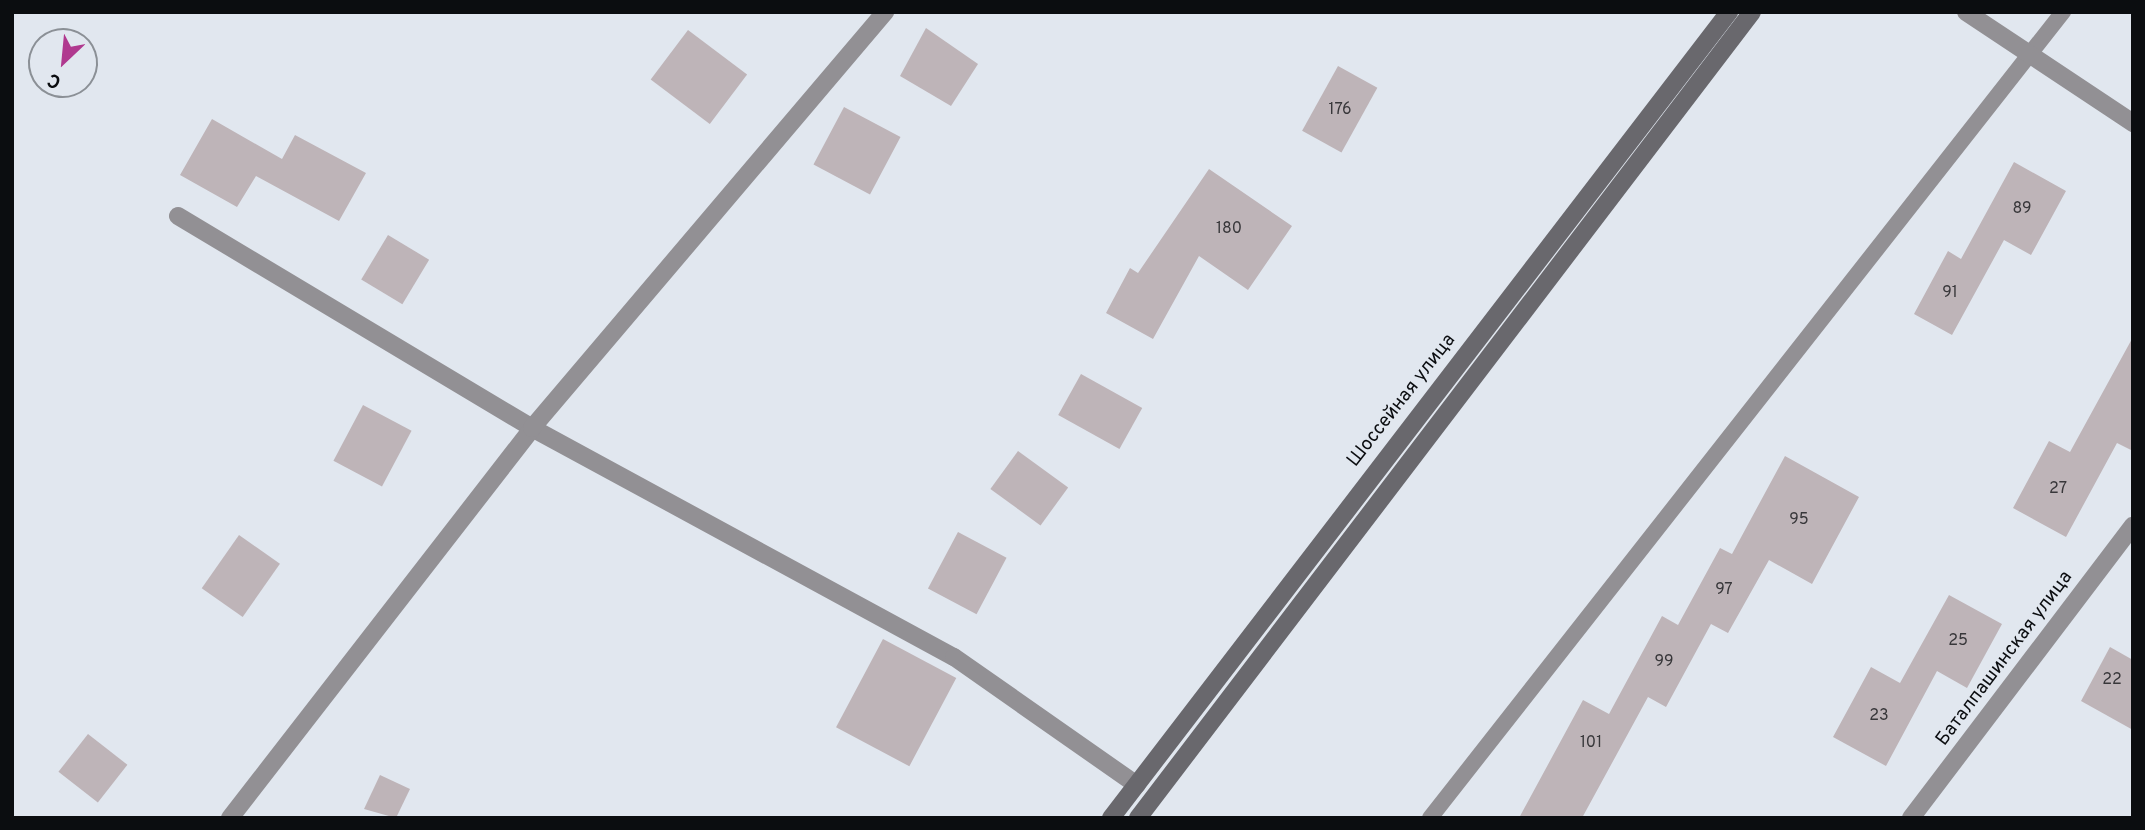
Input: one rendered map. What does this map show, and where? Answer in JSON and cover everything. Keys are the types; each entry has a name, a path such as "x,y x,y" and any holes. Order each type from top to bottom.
{"main road":[{"name":"Шоссейная улица","path":"1111,818 1729,12"},
{"path":"1138,818 1752,12"}],"street":[{"path":"230,818 532,428 885,12"},
{"path":"1966,12 2133,123"},
{"path":"178,216 532,428 954,657 1137,785"},
{"name":"Баталпашинская улица","path":"1911,818 2133,526"}],"lane":[{"path":"1430,818 2033,56 2063,12"}],"building":[{"path":"926,28 978,64 951,106 900,76"},
{"path":"688,30 747,75 710,124 651,80"},
{"path":"1338,66 1377,88 1341,153 1302,131"},
{"path":"844,107 901,137 870,194 813,164"},
{"path":"212,119 282,159 295,135 366,173 339,221 256,176 237,207 180,175"},
{"path":"2014,162 2066,191 2031,255 2004,240 1952,335 1914,314 1948,251 1961,259"},
{"path":"1209,169 1292,226 1248,290 1199,256 1153,339 1106,313 1130,268 1138,273"},
{"path":"388,235 429,260 402,304 361,280"},
{"path":"2133,337 2133,451 2117,443 2066,537 2013,508 2049,441 2070,452"},
{"path":"1081,374 1142,408 1119,449 1058,415"},
{"path":"363,405 412,431 382,486 333,461"},
{"path":"1018,451 1068,487 1041,525 990,489"},
{"path":"1785,456 1859,497 1812,584 1769,560 1728,633 1711,624 1666,707 1648,697 1582,818 1519,818 1583,700 1609,714 1662,616 1678,625 1720,548 1732,554"},
{"path":"958,532 1007,558 977,614 928,589"},
{"path":"239,535 280,564 243,617 202,588"},
{"path":"1949,595 2002,624 1967,688 1937,671 1886,766 1833,737 1871,667 1900,683"},
{"path":"883,639 956,678 909,766 836,727"},
{"path":"2110,647 2133,660 2133,730 2081,701"},
{"path":"88,734 127,765 98,803 58,772"},
{"path":"380,775 410,789 396,818 364,809"}]}
